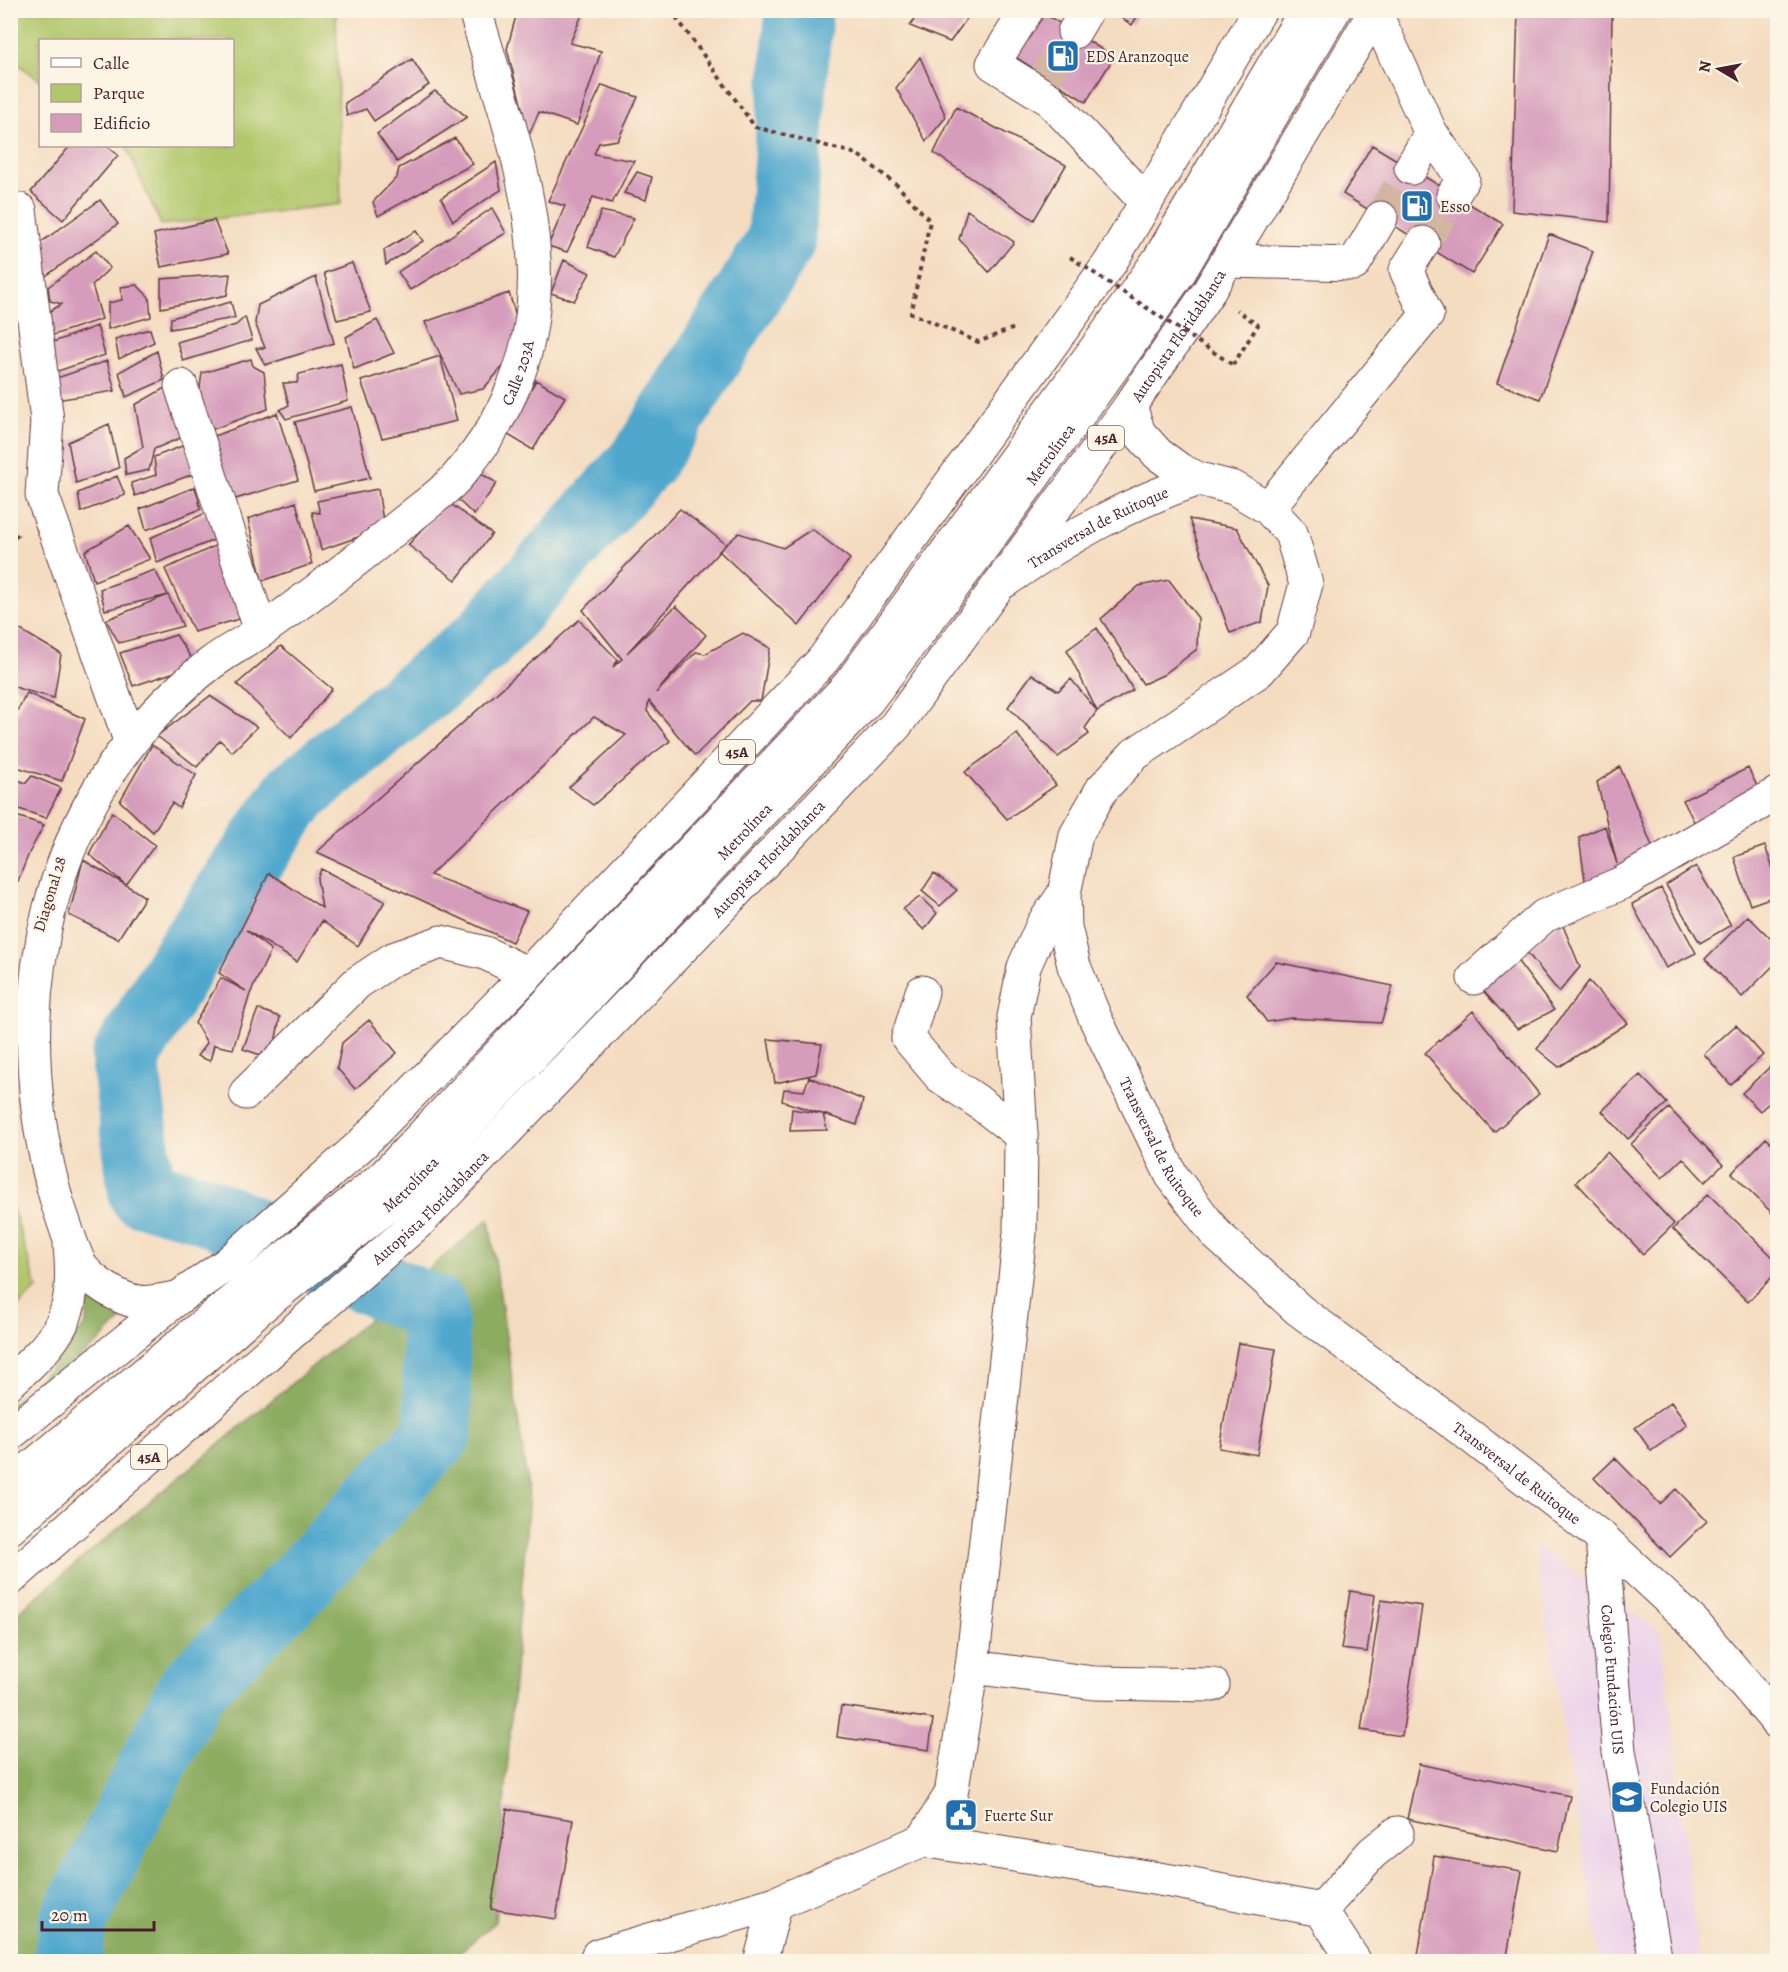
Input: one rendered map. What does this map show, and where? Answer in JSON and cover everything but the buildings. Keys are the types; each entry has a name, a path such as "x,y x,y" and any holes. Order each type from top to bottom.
{"main road":[{"name":"Calle 203A","path":"261,631 388,535 456,478 490,433 518,376 530,332 536,277 526,189 475,10"},
{"path":"1027,10 993,64 1048,88 1146,202"},
{"name":"45A","path":"10,1434 178,1298 227,1264 361,1145 528,974 823,660 1110,263 1260,10"},
{"name":"Metrolínea","path":"403,1196 849,685 1160,258 1306,10"},
{"name":"Metrolínea","path":"10,1485 255,1297 403,1196 867,701 985,544 1174,280 1334,10"},
{"path":"1375,11 1431,133 1463,179 1453,195"},
{"name":"Autopista Floridablanca","path":"10,1579 287,1335 403,1196 896,725 1130,406 1209,291 1375,11"},
{"path":"1411,168 1431,133"},
{"path":"20,210 47,420 42,495 130,740"},
{"path":"1228,261 1354,264 1381,218"},
{"path":"1268,508 1426,315 1406,270 1423,243"},
{"path":"181,386 261,631"},
{"name":"Transversal de Ruitoque","path":"1130,406 1139,433 1158,454 1180,470 1199,479 1234,488 1268,508 1291,533 1306,584 1293,632 1259,671 1135,754 1102,789 1076,835 1064,894 1065,927 1074,966 1095,1018 1172,1176 1216,1234 1299,1311 1469,1435 1602,1538 1694,1623 1778,1723"},
{"name":"Transversal de Ruitoque","path":"1001,584 1050,550 1102,520 1156,494 1199,479"},
{"name":"Diagonal 28","path":"178,1298 138,1302 110,1292 82,1268 45,1172 30,1108 24,1043 28,978 40,914 62,852 92,794 130,740 169,698 212,662 261,631"},
{"path":"1474,978 1544,916 1623,883 1778,793"},
{"path":"923,1840 951,1794 972,1667 1020,1233 1021,1135 1014,1017 1024,968 1043,924 1064,894"},
{"path":"246,1093 357,983 393,959 441,942 485,953 528,974"},
{"path":"922,992 908,1038 940,1076 1021,1135"},
{"name":"Diagonal 28","path":"10,1382 36,1359 59,1332 71,1300 73,1272 68,1232"},
{"name":"Metrolínea","path":"10,1528 255,1297"},
{"name":"Colegio Fundación UIS","path":"1602,1538 1619,1751 1656,1962"},
{"path":"972,1667 1094,1683 1213,1685"},
{"path":"1321,1910 1372,1853 1397,1833"},
{"path":"595,1962 598,1955 776,1903 923,1840 1177,1882 1321,1910 1355,1962"},
{"path":"760,1962 776,1903"}],"path":[{"path":"671,10 755,127 857,154 897,185 930,221 910,313 978,342 1020,326"},
{"path":"1063,266 1070,257 1233,365 1258,325 1209,291"}],"shaded area":[{"name":"Fundación Colegio UIS","path":"1535,1545 1661,1632 1699,1961 1600,1961"}],"green space":[{"path":"10,11 339,11 336,16 341,204 161,225 126,147 234,147 234,39 39,39 39,79 11,59"},
{"path":"10,1199 37,1288 11,1314 10,1314"},
{"path":"489,1219 529,1495 495,1922 450,1961 11,1962 11,1618"},
{"path":"87,1293 127,1314 98,1343 11,1412 11,1405 54,1365 86,1324"}],"waterway":[{"path":"67,1962 74,1920 192,1687 297,1586 439,1432 434,1309 196,1206 142,1193 125,1058 186,956 296,793 481,642 645,458 781,241 799,10"}],"tunnel":[{"path":"1046,77 1074,32"},
{"path":"1381,218 1411,168"},
{"path":"1423,243 1453,195"}],"place":[{"name":"EDS Aranzoque","path":"1063,56"},
{"name":"Esso","path":"1417,206"},
{"name":"Fundación Colegio UIS","path":"1627,1797"},
{"name":"Fuerte Sur","path":"961,1815"}]}
